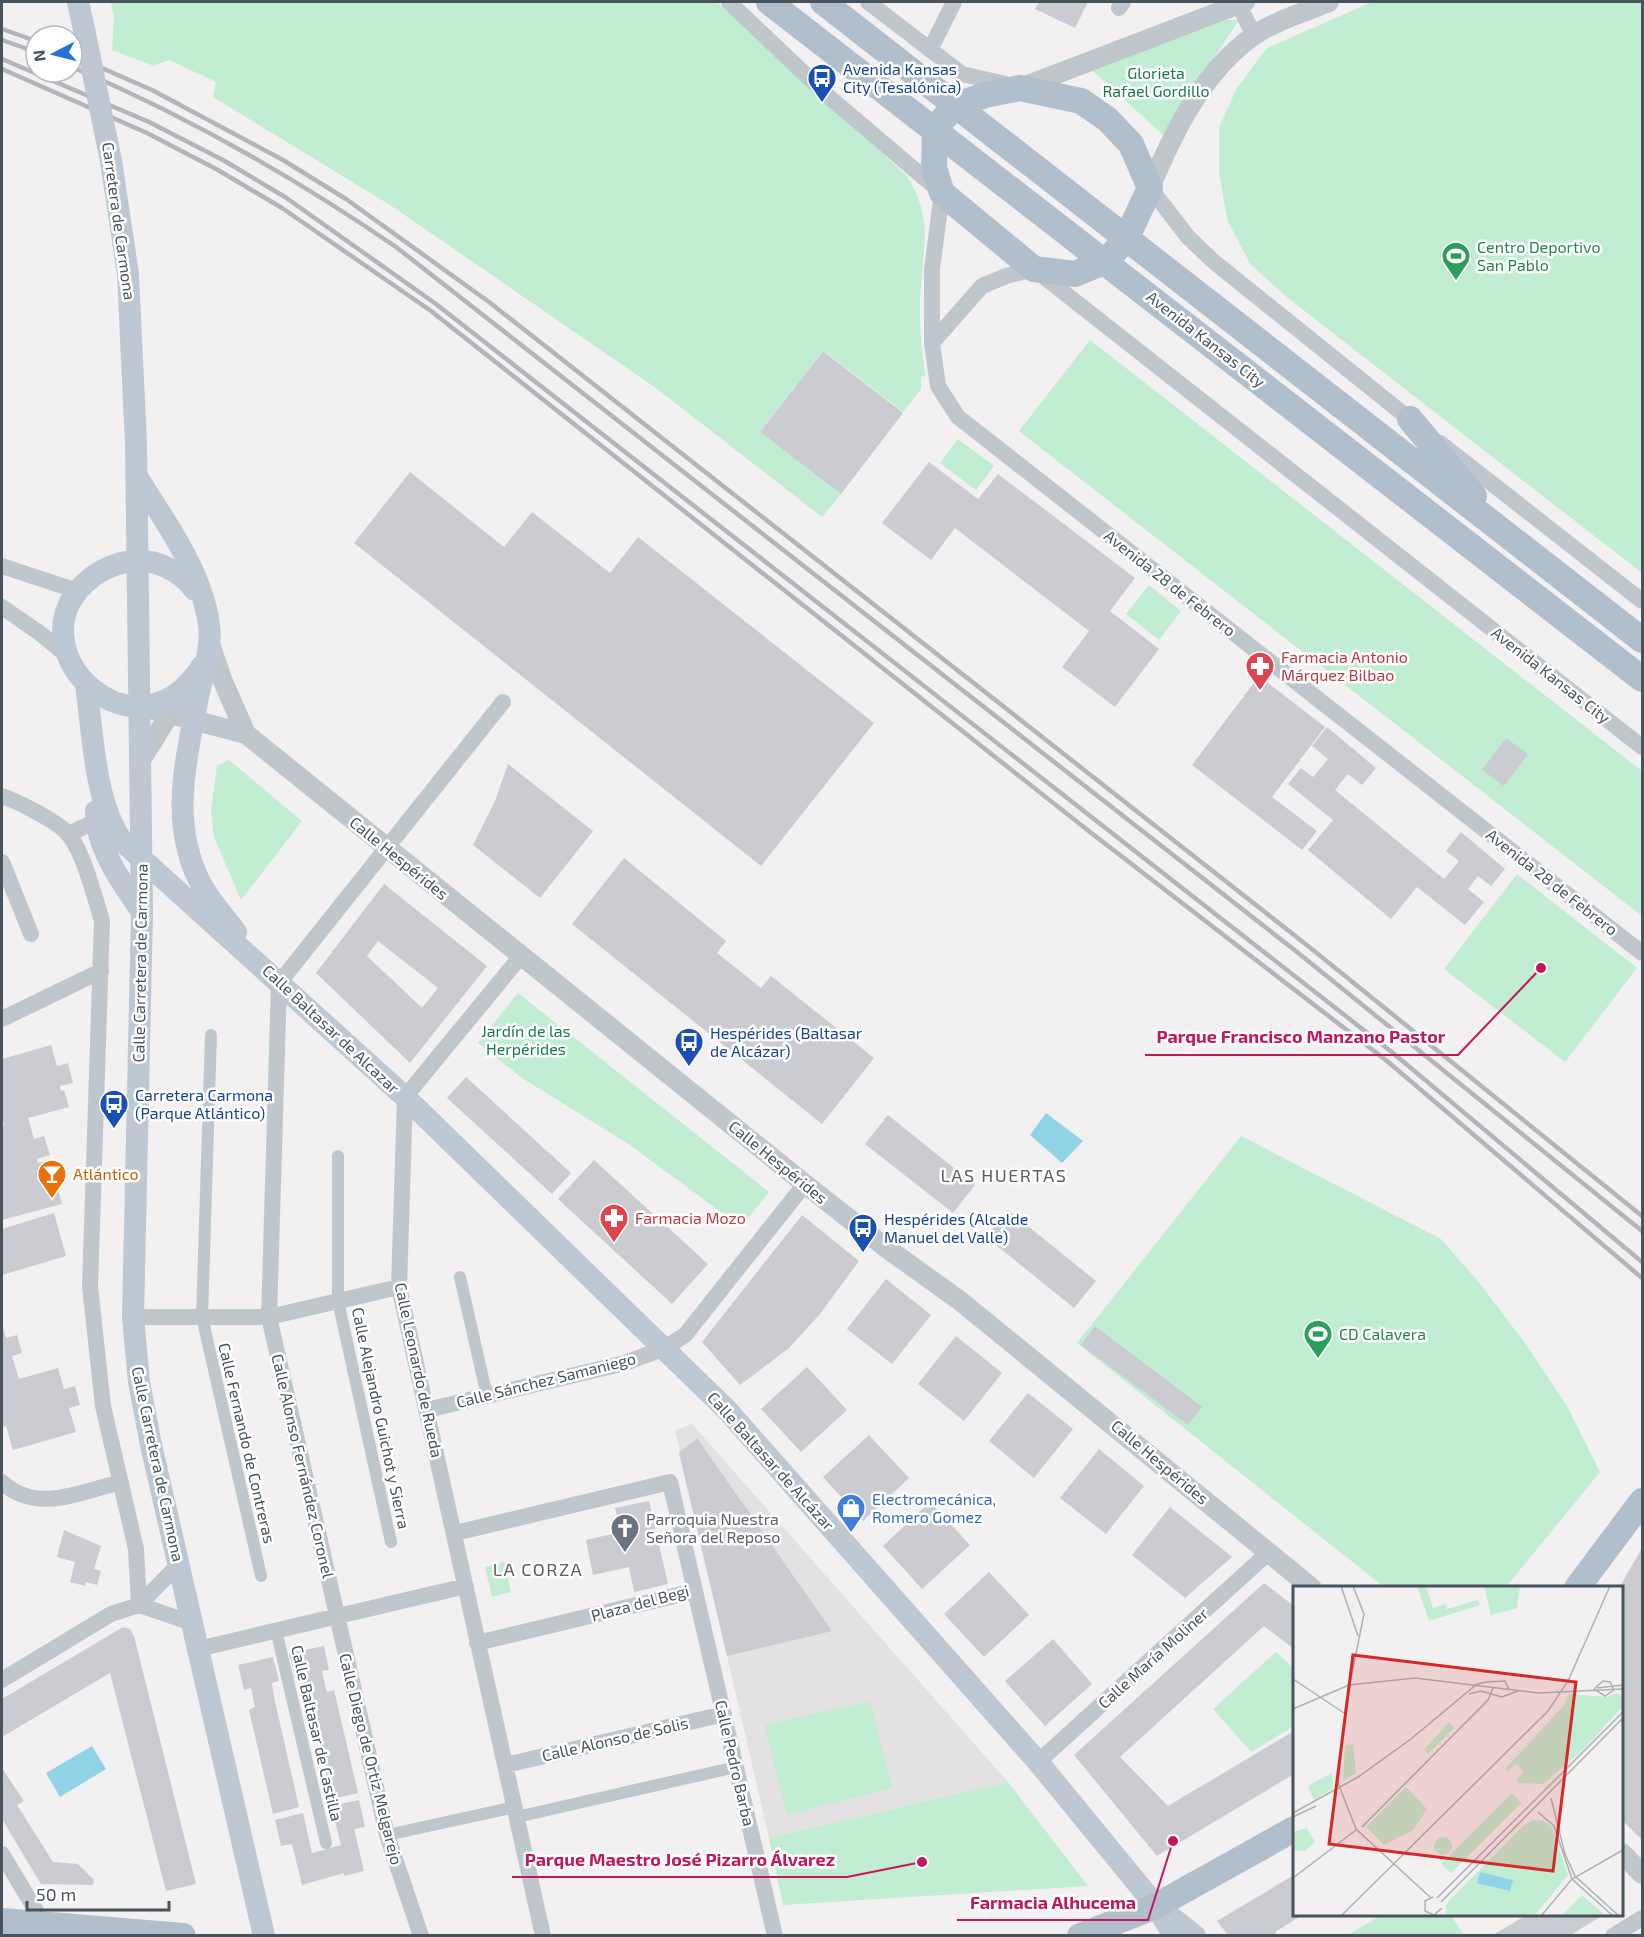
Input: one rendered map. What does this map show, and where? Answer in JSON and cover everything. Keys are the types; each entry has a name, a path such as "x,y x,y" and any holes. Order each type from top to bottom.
{"main road":[{"name":"Carretera de Carmona","path":"78,2 111,161 128,274 136,444"},
{"name":"Avenida Kansas City","path":"769,2 935,128 1642,679"},
{"name":"Avenida Kansas City","path":"823,2 1642,640"},
{"path":"1020,88 1081,101 1107,119 1131,144 1150,188 1126,239 1106,261 1075,274 1034,269 942,193 934,168 935,128 955,106 984,95 1020,88"},
{"path":"1410,419 1505,534"},
{"name":"Calle Carretera de Carmona","path":"136,444 142,912 133,1317 139,1382 264,1935"},
{"path":"136,480 123,540 106,568 78,591 65,623 69,657 86,686 96,759 108,816 114,830 142,860 258,962"},
{"path":"136,480 162,514 195,579 207,617 209,641 185,766 181,805 187,850 201,885 258,962"},
{"path":"106,568 138,560 154,562 175,572 193,587 202,601"},
{"path":"86,686 112,702 140,706 165,701 186,687 202,666 209,641"},
{"path":"96,759 96,821 112,864 142,912"},
{"name":"Calle Baltasar de Alcazar","path":"258,962 405,1097"},
{"name":"Calle Baltasar de Alcázar","path":"405,1097 727,1410 1038,1762 1156,1906"},
{"path":"1578,1586 1642,1501"},
{"path":"1080,1935 1156,1906 1293,1830"},
{"path":"1156,1906 1174,1935"},
{"path":"1156,1906 1195,1935"},
{"path":"2,1921 44,1924 78,1931 183,1935"}],"street":[{"path":"729,2 829,97 942,193"},
{"path":"868,2 962,74 1020,88 1240,2 1254,35"},
{"path":"930,50 954,2"},
{"path":"1329,2 1254,35 1208,79 1190,106 1150,188 1188,237 1213,261 1642,601"},
{"name":"Avenida 28 de Febrero","path":"942,193 932,269 932,344 938,386 958,417 1642,953"},
{"path":"932,344 982,286 1006,276 1034,269"},
{"name":"Avenida Kansas City","path":"1034,269 1642,747"},
{"path":"2,566 78,591"},
{"path":"2,607 69,657"},
{"path":"209,641 222,679 246,734"},
{"path":"141,760 186,687"},
{"path":"279,983 503,702"},
{"path":"140,706 246,734"},
{"path":"185,766 204,738 214,734 246,734"},
{"name":"Calle Hespérides","path":"246,734 805,1184 885,1247 959,1300 1311,1586"},
{"path":"2,796 20,802 69,834 91,883 102,921 90,1286 103,1406 136,1549 139,1605"},
{"path":"69,834 96,821"},
{"path":"2,862 32,934"},
{"path":"405,1097 521,956"},
{"path":"2,1019 100,971"},
{"name":"Calle Alonso Fernández Coronel","path":"279,983 269,1317 337,1615"},
{"name":"Calle Fernando de Contreras","path":"211,1035 202,1317 261,1576"},
{"name":"Calle Leonardo de Rueda","path":"405,1097 399,1287 455,1533"},
{"name":"Calle Alejandro Guichot y Sierra","path":"338,1156 338,1301 391,1542"},
{"name":"Calle Sánchez Samaniego","path":"427,1410 625,1363 665,1348 685,1335 805,1184"},
{"path":"460,1277 487,1396"},
{"path":"133,1317 269,1317 399,1287"},
{"path":"2,1482 14,1494 41,1501 121,1482"},
{"name":"Plaza del Begi","path":"455,1533 670,1482 696,1591 477,1643"},
{"path":"455,1533 477,1643 543,1935"},
{"name":"Calle María Moliner","path":"1038,1762 1268,1553"},
{"path":"2,1680 111,1614 139,1605 179,1564"},
{"path":"198,1649 466,1586"},
{"name":"Calle Pedro Barba","path":"696,1591 775,1935"},
{"path":"139,1605 192,1623"},
{"name":"Calle Diego de Ortiz Melgarejo","path":"337,1615 387,1835 421,1935"},
{"name":"Calle Baltasar de Castilla","path":"276,1630 326,1843"},
{"name":"Calle Alonso de Solis","path":"506,1765 724,1714"},
{"path":"387,1835 516,1812 736,1767"},
{"path":"2,1854 44,1924"},
{"path":"1623,1854 1642,1874"},
{"path":"1613,1935 1642,1918"}],"shaded area":[{"path":"692,1424 1008,1782 769,1838 675,1430"}],"green space":[{"path":"111,2 717,2 906,175 915,191 921,206 925,236 920,310 925,376 921,377 921,389 903,412 823,350 760,432 841,494 822,517 656,388 390,205 213,97 216,82 169,60 154,66 112,50 114,18"},
{"name":"Centro Deportivo San Pablo","path":"1372,2 1642,2 1642,573 1288,298 1250,264 1227,219 1219,172 1219,127 1237,88 1267,48"},
{"name":"Glorieta Rafael Gordillo","path":"1220,20 1239,20 1163,135 1093,71"},
{"path":"1090,340 1642,771 1642,916 1019,431"},
{"path":"958,439 994,466 976,490 940,463"},
{"path":"1149,585 1181,611 1159,640 1126,614"},
{"path":"229,760 302,821 241,900 214,837 211,810 217,766"},
{"path":"1517,874 1637,968 1565,1062 1444,969"},
{"name":"Jardín de las Herpérides","path":"518,993 769,1192 741,1227 630,1145 522,1078 478,1043"},
{"name":"CD Calavera","path":"1241,1136 1441,1239 1477,1280 1525,1343 1567,1406 1600,1472 1507,1586 1383,1586 1077,1343"},
{"path":"504,1562 511,1592 492,1597 485,1567"},
{"path":"1276,1652 1293,1668 1293,1727 1251,1752 1213,1709"},
{"path":"870,1701 892,1788 787,1815 765,1725"},
{"path":"1008,1782 1088,1886 783,1905 769,1838"},
{"path":"1380,1916 1452,1916 1464,1935 1348,1935"}],"water":[{"path":"1046,1113 1083,1141 1062,1163 1030,1135"},
{"path":"92,1746 106,1769 60,1797 46,1773"}],"building":[{"path":"1039,2 1088,2 1075,28 1035,9"},
{"path":"823,351 903,413 841,494 760,432"},
{"path":"929,462 978,499 998,474 1135,578 1110,611 1159,649 1115,707 1062,667 1089,631 955,528 931,560 882,523"},
{"path":"410,472 504,547 532,512 610,573 638,537 874,723 761,866 354,543"},
{"path":"1259,676 1325,727 1272,797 1317,831 1302,850 1192,765"},
{"path":"1327,727 1376,768 1362,785 1348,774 1335,790 1444,879 1459,861 1446,851 1461,832 1505,869 1491,886 1478,876 1468,889 1484,902 1465,925 1417,887 1391,919 1308,850 1333,820 1288,784 1301,768 1313,777 1328,759 1312,746"},
{"path":"1506,738 1528,754 1504,786 1482,770"},
{"path":"508,764 593,831 540,898 473,845 495,801"},
{"path":"624,858 726,941 717,953 761,988 771,976 874,1058 822,1124 572,924"},
{"path":"384,884 487,966 410,1063 316,973","holes":["378,941 438,988 422,1008 367,956"]},
{"path":"51,1045 57,1066 68,1063 73,1083 60,1086 61,1091 64,1090 69,1107 28,1118 34,1139 44,1136 50,1155 37,1159 38,1163 50,1160 62,1204 2,1220 2,1126 4,1125 2,1059"},
{"path":"466,1077 571,1173 552,1194 447,1098"},
{"path":"888,1115 975,1185 953,1213 865,1144"},
{"path":"594,1160 708,1264 672,1304 558,1199"},
{"path":"1008,1210 1096,1281 1074,1308 986,1237"},
{"path":"54,1213 66,1256 2,1275 2,1229"},
{"path":"802,1215 859,1261 820,1314 789,1348 740,1385 702,1342"},
{"path":"886,1279 931,1315 892,1364 847,1329"},
{"path":"2,1324 6,1338 17,1335 22,1353 12,1356 19,1379 58,1368 64,1389 75,1386 80,1405 69,1408 76,1432 13,1450 6,1426 2,1427"},
{"path":"1095,1326 1202,1407 1188,1425 1081,1345"},
{"path":"956,1336 1002,1373 964,1421 918,1384"},
{"path":"807,1367 847,1410 801,1452 761,1409"},
{"path":"1028,1393 1073,1429 1034,1478 989,1441"},
{"path":"869,1435 909,1478 863,1521 823,1477"},
{"path":"697,1438 832,1631 727,1656 679,1453"},
{"path":"1099,1449 1144,1486 1106,1534 1060,1498"},
{"name":"Parroquia Nuestra Señora del Reposo","path":"649,1501 668,1584 634,1592 629,1567 593,1575 586,1540 621,1532 615,1508"},
{"path":"930,1502 970,1545 922,1589 883,1546"},
{"path":"1170,1507 1232,1557 1185,1598 1132,1555"},
{"path":"64,1530 101,1546 94,1569 101,1571 97,1585 86,1582 85,1586 70,1582 75,1562 57,1557"},
{"path":"1642,1548 1642,1840 1623,1821 1623,1586 1620,1586"},
{"path":"989,1572 1029,1615 984,1657 944,1614"},
{"path":"1264,1583 1293,1605 1293,1648 1264,1626 1120,1757 1168,1806 1293,1732 1293,1775 1157,1856 1074,1755"},
{"path":"123,1627 130,1629 134,1636 196,1884 166,1891 110,1673 2,1737 2,1699"},
{"path":"1053,1639 1092,1684 1045,1726 1005,1681"},
{"path":"324,1646 329,1670 322,1671 325,1686 327,1692 334,1690 358,1793 332,1799 306,1690 301,1676 295,1678 289,1653"},
{"path":"273,1657 279,1681 272,1683 274,1697 299,1807 273,1814 249,1710 255,1707 251,1688 244,1690 238,1665"},
{"path":"2,1768 24,1801 17,1805 53,1862 78,1864 94,1880 93,1885 41,1884 2,1819"},
{"path":"359,1800 365,1827 354,1829 364,1871 344,1876 344,1873 302,1885 292,1844 281,1846 275,1820 303,1813 312,1853 341,1845 331,1806"},
{"path":"1293,1876 1293,1916 1301,1916 1275,1932 1278,1936 1229,1936 1217,1921"},
{"path":"1525,1916 1602,1916 1569,1936 1491,1936"}],"railway":[{"path":"2,29 24,37"},
{"path":"2,40 24,48"},
{"path":"2,59 149,122 223,160 285,197 436,304 1393,1053 1642,1262"},
{"path":"84,60 152,90 283,160 346,199 489,302 1308,946 1642,1216"},
{"path":"2,69 147,133 218,170 282,208 431,311 1090,832 1387,1061 1642,1278"},
{"path":"84,72 157,106 239,149 319,196 396,247 1297,952 1642,1231"}],"place":[{"name":"Avenida Kansas City (Tesalónica)","path":"822,104"},
{"name":"Centro Deportivo San Pablo","path":"1456,282"},
{"name":"Farmacia Antonio Márquez Bilbao","path":"1260,692"},
{"name":"Parque Francisco Manzano Pastor","path":"1541,968"},
{"name":"Hespérides (Baltasar de Alcázar)","path":"689,1068"},
{"name":"Carretera Carmona (Parque Atlántico)","path":"114,1130"},
{"name":"Atlántico","path":"52,1200"},
{"name":"Farmacia Mozo","path":"614,1244"},
{"name":"Hespérides (Alcalde Manuel del Valle)","path":"863,1254"},
{"name":"CD Calavera","path":"1318,1360"},
{"name":"Electromecánica, Romero Gomez","path":"851,1534"},
{"name":"Parroquia Nuestra Señora del Reposo","path":"625,1554"},
{"name":"Farmacia Alhucema","path":"1173,1841"},
{"name":"Parque Maestro José Pizarro Álvarez","path":"922,1862"}],"district":[{"name":"LAS HUERTAS","path":"1004,1176"},
{"name":"LA CORZA","path":"538,1570"}]}
